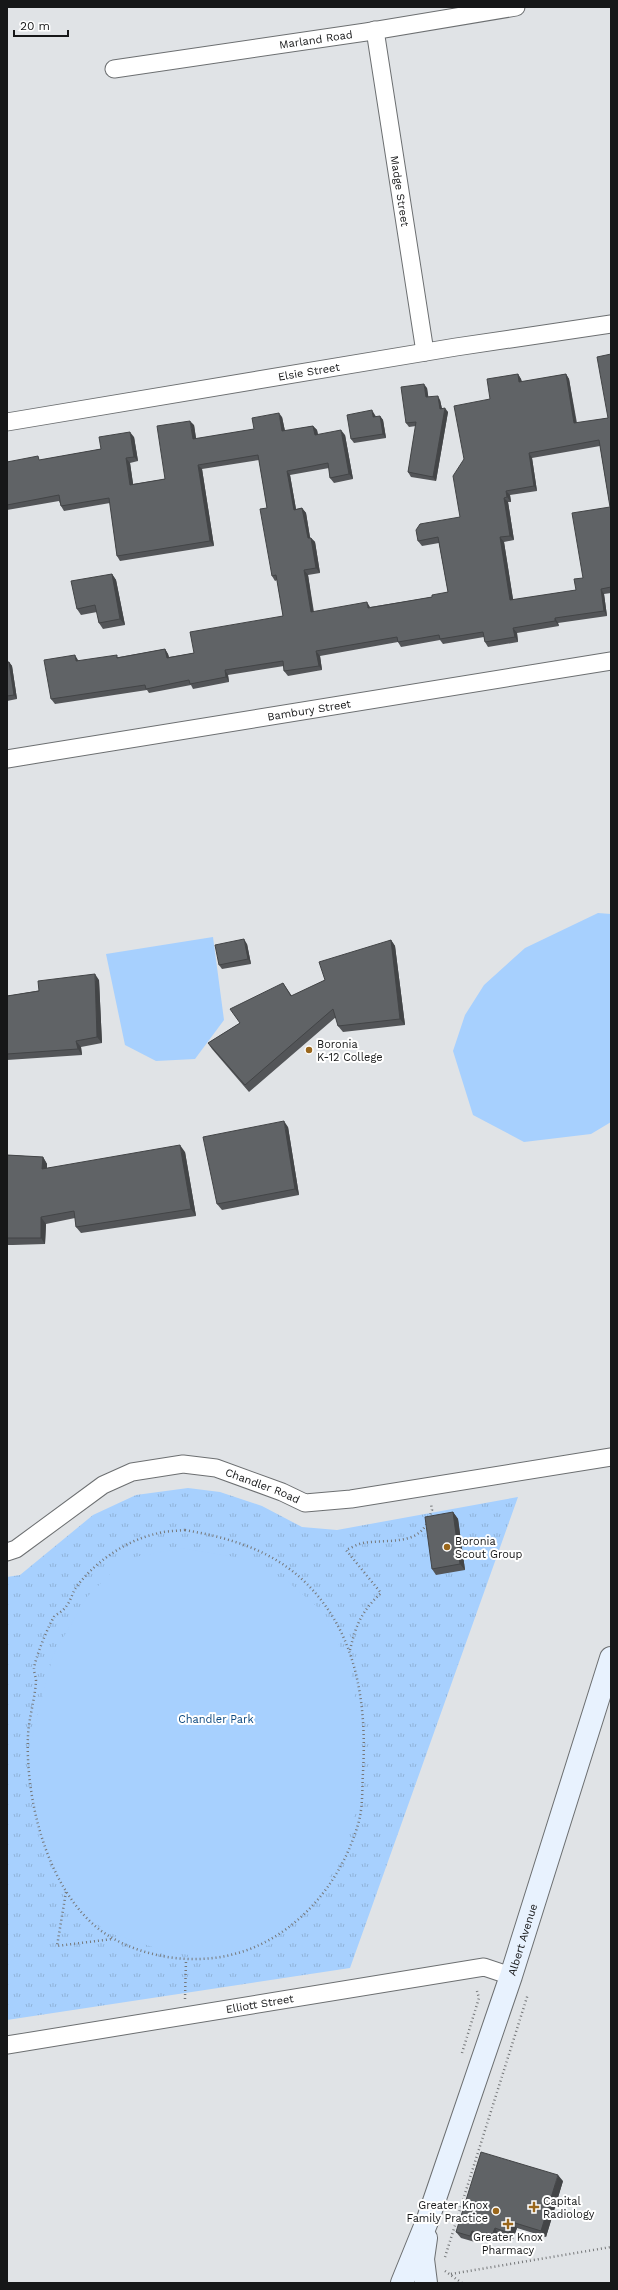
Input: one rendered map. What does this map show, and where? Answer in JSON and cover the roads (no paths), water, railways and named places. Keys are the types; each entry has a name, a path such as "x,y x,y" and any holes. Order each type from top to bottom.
{"main road":[{"name":"Albert Avenue","path":"402,2283 428,2219 511,1976 611,1658"},
{"name":"Albert Avenue","path":"426,2283 423,2259 428,2219"}],"street":[{"name":"Marland Road","path":"114,69 375,30 516,7"},
{"name":"Madge Street","path":"375,30 425,352"},
{"name":"Elsie Street","path":"7,422 425,352 611,324"},
{"name":"Bambury Street","path":"7,759 611,661"},
{"name":"Chandler Road","path":"7,1552 16,1549 103,1485 139,1471 184,1464 216,1468 282,1492 305,1503 333,1501 611,1457"},
{"name":"Elliott Street","path":"7,2045 484,1967 511,1976"}],"place":[{"name":"Boronia K-12 College","path":"309,1050"},
{"name":"Boronia Scout Group","path":"447,1547"},
{"name":"Capital Radiology","path":"534,2207"},
{"name":"Greater Knox Family Practice","path":"496,2211"},
{"name":"Greater Knox Pharmacy","path":"508,2224"}],"park label":[{"name":"Chandler Park","path":"216,1719"}]}
